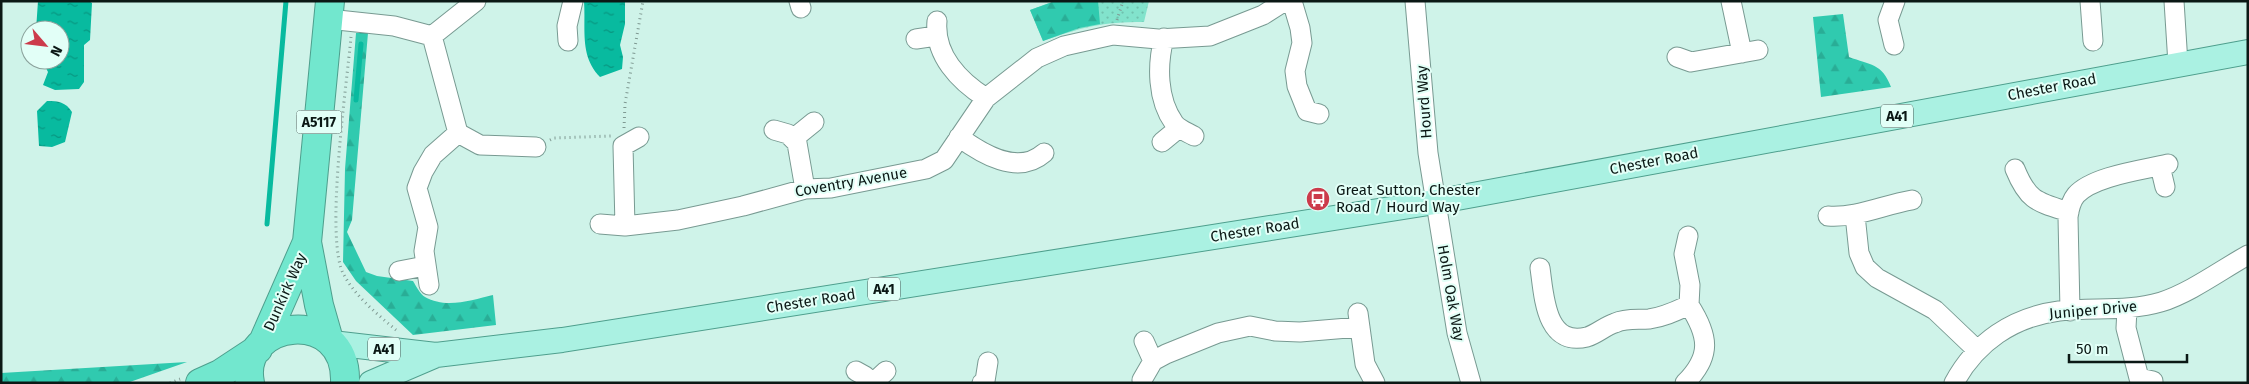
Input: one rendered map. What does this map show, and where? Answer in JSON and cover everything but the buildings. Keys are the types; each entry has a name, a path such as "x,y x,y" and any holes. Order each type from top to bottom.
{"highway":[{"name":"Dunkirk Way","path":"250,383 249,377 252,360 307,242 337,14"},
{"name":"Dunkirk Way","path":"307,242 319,305 331,341 342,357 346,371 345,383"},
{"name":"A41","path":"200,383 220,374 277,332 299,328 315,331 331,341"}],"main road":[{"name":"Chester Road","path":"370,383 436,356 562,340 1435,202 2248,52"},
{"name":"Chester Road","path":"331,341 436,356"}],"street":[{"path":"432,36 476,1"},
{"path":"568,41 567,26 573,1"},
{"name":"Coventry Avenue","path":"600,224 625,226 678,220 743,206 805,189 831,188 926,169 944,160 986,98 1037,58 1064,46 1113,35 1164,38 1210,36 1263,15 1284,1"},
{"path":"1292,1 1302,43 1294,71 1297,86 1308,116"},
{"name":"Hourd Way","path":"1415,1 1428,153 1435,202"},
{"path":"1677,57 1691,62 1750,51 1731,1"},
{"path":"1894,45 1888,20 1896,1"},
{"path":"2090,1 2093,41"},
{"path":"2174,1 2178,64"},
{"path":"337,14 432,36"},
{"path":"916,39 936,28 950,68 968,87 986,98"},
{"path":"432,36 458,132 480,145 536,147"},
{"path":"1162,142 1186,132 1174,122 1161,87 1159,59 1164,38"},
{"path":"793,139 814,122"},
{"path":"774,130 788,134 797,144 805,189"},
{"path":"429,285 424,250 428,227 417,188 433,155 458,132"},
{"path":"959,137 977,150 1006,162 1039,161"},
{"path":"625,140 625,226"},
{"path":"2070,311 2067,232 2069,212 2076,195 2100,180 2164,165 2165,187"},
{"path":"2015,169 2026,192 2033,198 2069,212"},
{"path":"1828,216 1855,215 1912,200"},
{"name":"Holm Oak Way","path":"1435,202 1457,333 1471,383"},
{"path":"1855,215 1859,253 1865,267 1876,278 1935,310 1977,350"},
{"path":"1685,383 1700,362 1707,346 1702,330 1690,305 1690,285 1684,254 1688,236"},
{"name":"Juniper Drive","path":"1954,383 1961,370 1990,337 2015,323 2035,316 2070,311 2127,309 2160,302 2175,297 2248,255"},
{"path":"399,271 425,266"},
{"path":"1540,268 1545,306 1550,322 1562,333 1575,338 1587,336 1621,321 1663,316 1690,305"},
{"path":"2127,309 2126,328 2143,381"},
{"path":"1142,380 1153,362 1166,354 1218,333 1250,326 1275,331 1300,332 1359,320 1365,364 1375,383"},
{"path":"1144,342 1153,362"},
{"path":"985,382 988,362"},
{"path":"856,371 877,379"}],"path":[{"path":"536,147 554,138 625,140 625,104 643,1"},
{"path":"337,14 335,226 338,257 343,274 361,298 406,339 407,352"}],"shaded area":[{"path":"1055,1 1149,1 1144,22 1092,26 1043,41 1030,10"}],"green space":[{"path":"1055,1 1098,1 1100,24 1079,28 1043,41 1030,10"},
{"path":"1843,14 1849,57 1879,69 1884,73 1891,87 1821,97 1813,17"},
{"path":"356,33 368,33 352,220 347,232 366,272 377,276 413,281 423,296 433,301 450,303 493,295 496,325 413,335 356,281 343,262 345,169"},
{"path":"187,362 127,383 1,383 1,373"}],"water":[{"path":"38,1 89,1 92,3 90,40 84,45 84,82 79,89 55,90 43,85 47,70 70,70 70,20 37,20"},
{"path":"584,1 625,1 625,24 620,45 623,57 622,69 600,77 593,69 586,51"},
{"path":"47,101 61,103 72,112 65,142 52,147 39,146 37,111"}],"waterway":[{"path":"267,224 286,1"},
{"path":"356,100 361,44"}],"place":[{"name":"Great Sutton, Chester Road / Hourd Way","path":"1318,199"}]}
